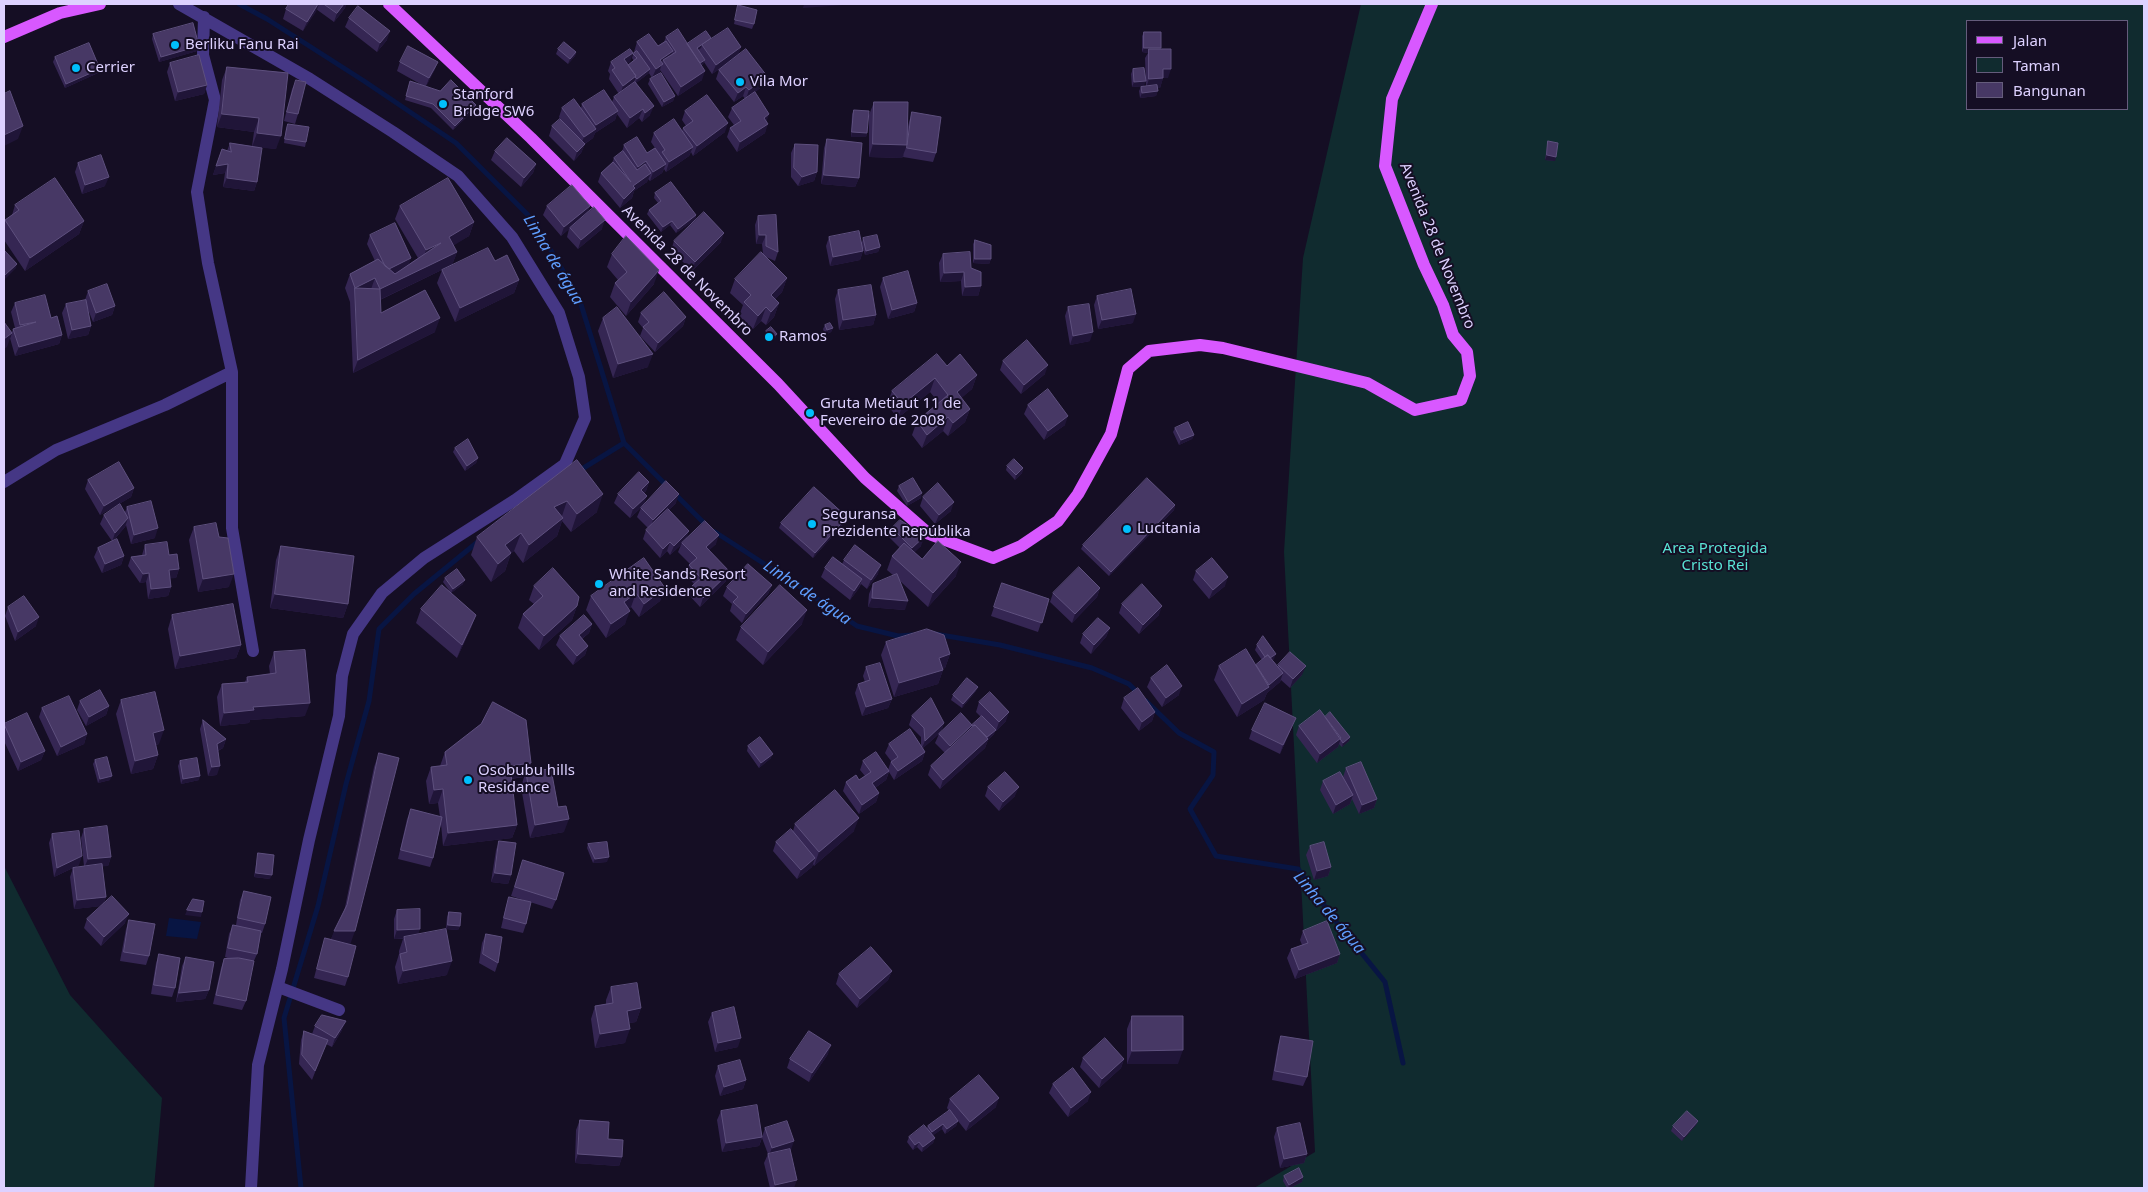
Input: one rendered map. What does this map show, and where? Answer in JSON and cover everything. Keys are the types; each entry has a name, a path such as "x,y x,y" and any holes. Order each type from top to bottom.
{"main road":[{"path":"4,38 60,13 100,4"},
{"name":"Avenida 28 de Novembro","path":"389,4 531,138 778,384 865,478 929,534 993,558 1021,546 1058,521 1078,494 1111,434 1128,370 1149,351 1200,345 1224,348 1367,383 1415,410 1461,400 1470,376 1468,352 1453,335 1443,305 1424,265 1385,166 1392,99 1432,4"}],"street":[{"path":"179,4 310,79 458,176 512,237 559,313 579,377 585,418 565,464 514,500 424,558 382,593 353,634 342,676 339,716 278,987 258,1065 251,1188"},
{"path":"204,17 203,55 215,100 197,192 208,263 232,372 232,528 253,651"},
{"path":"4,482 56,450 165,405 232,372"},
{"path":"278,987 339,1010"}],"green space":[{"name":"Area Protegida Cristo Rei","path":"1361,4 2144,4 2144,1188 1254,1188 1315,1152 1284,552 1303,258"},
{"path":"4,866 70,995 162,1098 154,1188 4,1188"}],"shaded area":[{"path":"169,918 201,922 197,939 166,936"}],"building":[{"path":"289,4 318,4 307,22 286,9"},
{"path":"324,4 344,4 337,13"},
{"path":"738,5 757,10 754,24 735,20"},
{"path":"358,6 390,31 380,43 349,18"},
{"name":"Berliku Fanu Rai","path":"193,23 199,46 161,57 153,34"},
{"path":"728,28 741,47 716,65 702,45"},
{"path":"678,29 705,71 681,87 663,60 676,52 666,37"},
{"path":"706,31 711,38 697,48 705,60 700,63 687,44"},
{"path":"1144,32 1161,32 1161,48 1144,48"},
{"path":"649,34 658,46 666,41 673,51 660,60 663,64 656,69 637,42"},
{"path":"564,42 576,52 570,59 558,49"},
{"name":"Cerrier","path":"89,43 100,69 66,84 55,57"},
{"path":"408,46 438,62 429,78 400,62"},
{"path":"630,49 633,53 624,59 636,76 623,86 612,70 615,68 611,62"},
{"name":"Vila Mor","path":"746,49 767,76 749,90 746,87 738,93 719,70"},
{"path":"1149,49 1171,49 1171,69 1163,69 1163,78 1149,79"},
{"path":"637,51 650,69 637,79 628,65 637,58 633,54"},
{"path":"199,55 207,85 178,92 170,63"},
{"path":"227,67 288,73 281,136 257,133 259,118 222,114"},
{"path":"1144,68 1146,81 1134,82 1133,69"},
{"path":"661,73 675,96 664,102 650,79"},
{"path":"296,80 306,82 298,114 287,112"},
{"name":"Stanford Bridge SW6","path":"451,80 476,105 455,126 433,104 406,96 410,81 440,91"},
{"path":"635,82 654,106 645,113 643,109 630,118 614,97"},
{"path":"1157,85 1158,91 1142,93 1141,87"},
{"path":"604,90 618,111 596,125 582,104"},
{"path":"10,91 23,126 4,135 4,94"},
{"path":"755,92 769,114 764,118 768,124 740,142 730,128 741,121 732,108"},
{"path":"707,95 728,123 697,146 683,128 693,121 685,111"},
{"path":"574,99 596,129 584,137 562,108"},
{"path":"874,102 908,102 907,145 873,144"},
{"path":"854,110 869,111 867,133 852,132"},
{"path":"912,112 941,117 936,153 907,148"},
{"path":"560,119 585,144 577,152 552,126"},
{"path":"674,119 693,147 669,162 662,152 665,150 654,133"},
{"path":"288,124 309,127 306,142 285,139"},
{"path":"637,137 647,153 655,148 666,164 653,172 646,161 638,167 624,145"},
{"path":"507,138 536,164 524,178 495,151"},
{"path":"827,139 862,143 859,178 824,175"},
{"path":"1548,141 1558,143 1556,157 1547,155"},
{"path":"230,143 262,148 257,182 227,178 228,164 216,166 222,149 231,152"},
{"path":"795,144 818,145 817,172 802,177 794,168"},
{"path":"623,151 637,170 645,164 651,173 633,186 635,188 624,199 601,173 613,162 631,182 614,158"},
{"path":"101,155 109,177 85,185 78,163"},
{"path":"55,178 84,221 30,258 5,220 19,210 15,205"},
{"path":"448,178 474,222 449,237 457,252 380,289 375,278 355,288 350,274 378,259 395,274 441,243 426,250 400,206"},
{"path":"671,182 696,215 678,229 672,221 663,227 649,210 661,201 655,193"},
{"path":"572,185 590,206 564,227 547,206"},
{"path":"594,207 605,220 581,240 570,228"},
{"path":"704,212 724,233 695,262 674,241"},
{"path":"776,215 778,252 766,246 766,235 759,235 758,216"},
{"path":"395,223 411,258 389,269 385,266 370,235"},
{"path":"859,231 863,251 833,257 829,237"},
{"path":"877,235 880,247 866,251 863,238"},
{"path":"626,236 659,270 631,302 615,283 627,272 612,254"},
{"path":"975,240 991,245 991,259 975,259"},
{"path":"488,248 495,261 507,255 519,280 460,308 442,270"},
{"path":"5,251 17,264 5,275 4,253"},
{"path":"761,252 787,278 771,295 779,303 771,312 766,307 758,316 744,302 751,295 735,279"},
{"path":"970,252 971,268 981,272 981,286 965,287 964,272 944,273 943,254"},
{"path":"908,271 917,303 892,310 883,278"},
{"path":"107,284 115,306 96,313 88,291"},
{"path":"871,285 876,315 843,320 838,290"},
{"path":"355,288 380,289 381,313 425,290 440,318 358,360"},
{"path":"1131,289 1136,314 1102,320 1097,296"},
{"path":"664,292 686,317 658,343 643,327 649,322 641,313"},
{"path":"45,295 51,318 57,316 62,335 19,347 13,329 36,322 20,325 15,303"},
{"path":"86,300 91,326 72,330 66,304"},
{"path":"1089,304 1093,332 1073,336 1068,307"},
{"path":"617,307 653,354 618,364 603,318"},
{"path":"4,322 12,333 4,339"},
{"path":"830,323 833,328 827,330 825,325"},
{"path":"771,327 777,334 771,338 766,331"},
{"path":"1027,340 1048,365 1024,385 1003,361"},
{"path":"937,354 947,366 960,354 977,375 957,392 970,409 953,423 948,417 927,435 917,421 948,395 935,378 903,404 892,391"},
{"path":"1048,389 1068,416 1048,431 1028,405"},
{"path":"1188,422 1194,435 1181,440 1175,428"},
{"path":"468,439 478,458 467,466 455,448"},
{"path":"1014,459 1023,468 1016,475 1007,466"},
{"path":"577,460 603,494 577,514 567,501 554,507 563,518 529,545 521,533 505,545 511,553 498,564 477,537"},
{"path":"119,462 134,488 104,506 88,480"},
{"path":"639,472 649,482 641,490 647,496 633,509 618,494"},
{"path":"913,478 922,493 908,502 899,486"},
{"name":"Lucitania","path":"1147,478 1175,505 1111,572 1083,545"},
{"path":"666,481 679,494 653,520 641,508"},
{"path":"938,483 954,502 939,515 923,497"},
{"name":"Seguransa Prezidente Repúblika","path":"814,487 847,517 815,553 781,523"},
{"path":"151,501 158,528 134,535 127,507"},
{"path":"120,504 128,518 115,533 104,515"},
{"path":"668,509 689,531 674,546 670,542 663,549 646,530"},
{"path":"900,520 925,536 912,548 892,528"},
{"path":"705,521 719,535 706,547 730,572 703,598 692,586 701,578 689,565 697,558 682,543"},
{"path":"216,523 219,537 228,538 234,574 203,579 194,527"},
{"path":"117,539 124,556 105,564 98,548"},
{"path":"938,541 961,562 933,593 892,556 904,543 922,559"},
{"path":"167,542 169,555 177,554 179,569 169,570 171,587 151,589 149,573 143,574 131,557 146,555 145,545"},
{"path":"855,545 881,565 871,580 844,560"},
{"path":"281,546 354,556 348,604 275,594"},
{"path":"833,557 862,579 854,591 825,568"},
{"path":"644,558 665,588 644,604 636,593 624,602 630,611 611,624 591,596"},
{"path":"1212,558 1228,577 1213,590 1196,571"},
{"path":"748,564 772,585 746,614 733,602 738,597 727,587"},
{"path":"1079,567 1100,588 1075,614 1053,593"},
{"path":"553,568 579,597 577,606 544,636 523,614 543,596 534,586"},
{"path":"457,569 465,580 453,589 445,578"},
{"path":"897,574 908,601 872,598 873,584"},
{"path":"1002,583 1049,599 1042,623 994,607"},
{"path":"1142,584 1162,606 1143,625 1122,604"},
{"path":"442,585 476,615 462,645 421,609"},
{"path":"780,585 807,610 768,652 741,627"},
{"path":"24,596 39,617 18,632 8,607"},
{"path":"233,604 241,645 180,656 172,615"},
{"path":"584,615 592,624 579,635 588,646 577,656 560,636"},
{"path":"1098,618 1110,628 1094,645 1083,634"},
{"path":"927,629 944,635 950,654 939,658 943,670 899,683 886,642"},
{"path":"1263,636 1276,654 1270,658 1268,655 1265,657 1257,645"},
{"path":"1246,649 1269,687 1242,704 1219,666"},
{"path":"305,650 310,703 253,707 254,710 224,713 222,684 248,682 247,677 276,673 274,652"},
{"path":"1290,652 1306,666 1293,679 1278,665"},
{"path":"1268,655 1283,673 1269,685 1256,665"},
{"path":"880,663 892,699 866,707 858,684 870,680 866,667"},
{"path":"1167,665 1182,686 1166,698 1151,678"},
{"path":"967,678 978,687 963,704 953,695"},
{"path":"1138,688 1155,712 1142,722 1124,698"},
{"path":"100,690 109,706 89,717 80,701"},
{"path":"155,692 164,730 153,733 158,755 135,761 121,700"},
{"path":"990,692 1009,712 999,722 979,702"},
{"path":"69,696 87,734 61,747 42,708"},
{"path":"931,698 944,723 925,741 924,728 912,716"},
{"name":"Osobubu hills Residance","path":"493,702 526,720 531,763 510,766 517,825 448,833 443,789 434,790 431,767 447,765 445,752 481,724"},
{"path":"1265,703 1296,718 1283,745 1252,730"},
{"path":"1320,710 1341,738 1320,754 1299,726"},
{"path":"1330,712 1350,737 1343,743 1325,717"},
{"path":"27,713 45,751 21,762 4,724"},
{"path":"961,713 972,725 950,746 939,734"},
{"path":"982,716 996,730 987,737 975,725 972,725"},
{"path":"203,720 226,739 217,744 220,766 212,767"},
{"path":"975,725 988,739 943,780 931,766"},
{"path":"910,729 925,752 898,771 891,762 898,757 889,744"},
{"path":"760,737 773,754 761,763 748,746"},
{"path":"876,752 889,771 872,783 879,793 862,805 846,782 856,775 859,780 871,772 863,761"},
{"path":"379,753 399,758 355,931 334,931 347,905"},
{"path":"107,757 112,776 100,779 95,760"},
{"path":"197,758 200,776 183,779 180,761"},
{"path":"1361,762 1377,799 1362,805 1346,768"},
{"path":"551,769 558,807 566,806 569,819 535,825 526,773"},
{"path":"1005,772 1019,787 1003,802 988,787"},
{"path":"1340,772 1353,795 1336,805 1323,781"},
{"path":"835,790 859,818 819,852 795,824"},
{"path":"411,809 442,817 433,858 401,850"},
{"path":"107,826 111,857 88,859 84,829"},
{"path":"791,829 815,858 801,870 776,842"},
{"path":"79,831 82,856 57,868 52,834"},
{"path":"499,841 516,843 511,875 495,873"},
{"path":"607,842 609,857 595,859 588,844"},
{"path":"1324,842 1331,867 1317,871 1310,846"},
{"path":"258,853 274,855 272,875 256,873"},
{"path":"523,860 564,873 556,900 515,887"},
{"path":"102,864 106,897 77,900 73,868"},
{"path":"244,891 271,897 265,924 238,918"},
{"path":"112,896 129,914 104,937 87,919"},
{"path":"509,897 531,902 526,924 504,918"},
{"path":"193,899 204,901 202,912 187,910"},
{"path":"420,909 420,929 397,930 397,910"},
{"path":"449,912 461,913 460,926 448,925"},
{"path":"129,920 155,924 149,956 124,952"},
{"path":"1327,921 1340,954 1299,970 1291,949 1308,943 1303,931"},
{"path":"233,925 261,931 257,954 228,948"},
{"path":"446,929 452,961 403,971 400,954 407,952 404,937"},
{"path":"486,934 502,937 498,963 483,954"},
{"path":"325,938 356,946 348,977 317,969"},
{"path":"871,947 892,971 860,999 839,974"},
{"path":"159,954 180,958 175,988 154,985"},
{"path":"186,957 214,962 209,990 179,993"},
{"path":"239,958 254,961 246,1001 216,995 224,959"},
{"path":"637,983 641,1008 627,1011 630,1029 600,1034 595,1006 613,1003 611,987"},
{"path":"734,1007 741,1038 718,1043 712,1013"},
{"path":"322,1015 346,1021 335,1038 315,1026"},
{"path":"1132,1016 1183,1016 1183,1050 1132,1051"},
{"path":"304,1031 328,1040 315,1071 302,1055"},
{"path":"809,1031 831,1045 812,1073 790,1059"},
{"path":"1281,1036 1313,1041 1307,1077 1275,1071"},
{"path":"1105,1038 1124,1059 1102,1079 1083,1058"},
{"path":"740,1060 746,1080 724,1087 718,1066"},
{"path":"1073,1068 1091,1092 1071,1108 1053,1084"},
{"path":"979,1075 999,1098 970,1122 950,1099"},
{"path":"757,1105 762,1137 726,1143 721,1111"},
{"path":"950,1110 958,1121 947,1129 943,1124 932,1132 928,1126"},
{"path":"1687,1111 1698,1121 1684,1137 1673,1126"},
{"path":"580,1120 609,1122 608,1139 623,1140 622,1157 578,1154"},
{"path":"787,1121 794,1141 772,1148 765,1128"},
{"path":"1300,1123 1307,1154 1284,1159 1277,1128"},
{"path":"924,1125 935,1138 923,1147 919,1142 915,1145 909,1137"},
{"path":"790,1149 797,1180 775,1185 768,1154"},
{"path":"1299,1168 1303,1177 1289,1185 1284,1176"}],"waterway":[{"name":"Linha de água","path":"239,4 267,19 364,81 456,143 533,220 579,298 624,443 706,525"},
{"path":"577,472 624,443"},
{"name":"Linha de água","path":"715,532 857,626 898,636 912,635"},
{"path":"301,1188 284,1018 318,906 346,784 369,701 379,629 414,594 480,540"},
{"name":"Linha de água","path":"935,634 1000,645 1092,668 1129,684 1140,695"},
{"name":"Linha de água","path":"1146,701 1179,733 1214,752 1213,775 1190,809 1216,856 1298,869 1334,919 1385,982 1403,1063"}],"place":[{"name":"Berliku Fanu Rai","path":"175,45"},
{"name":"Cerrier","path":"76,68"},
{"name":"Vila Mor","path":"740,82"},
{"name":"Stanford Bridge SW6","path":"443,104"},
{"name":"Ramos","path":"769,337"},
{"name":"Gruta Metiaut 11 de Fevereiro de 2008","path":"810,413"},
{"name":"Seguransa Prezidente Repúblika","path":"812,524"},
{"name":"Lucitania","path":"1127,529"},
{"name":"White Sands Resort and Residence","path":"599,584"},
{"name":"Osobubu hills Residance","path":"468,780"}]}
